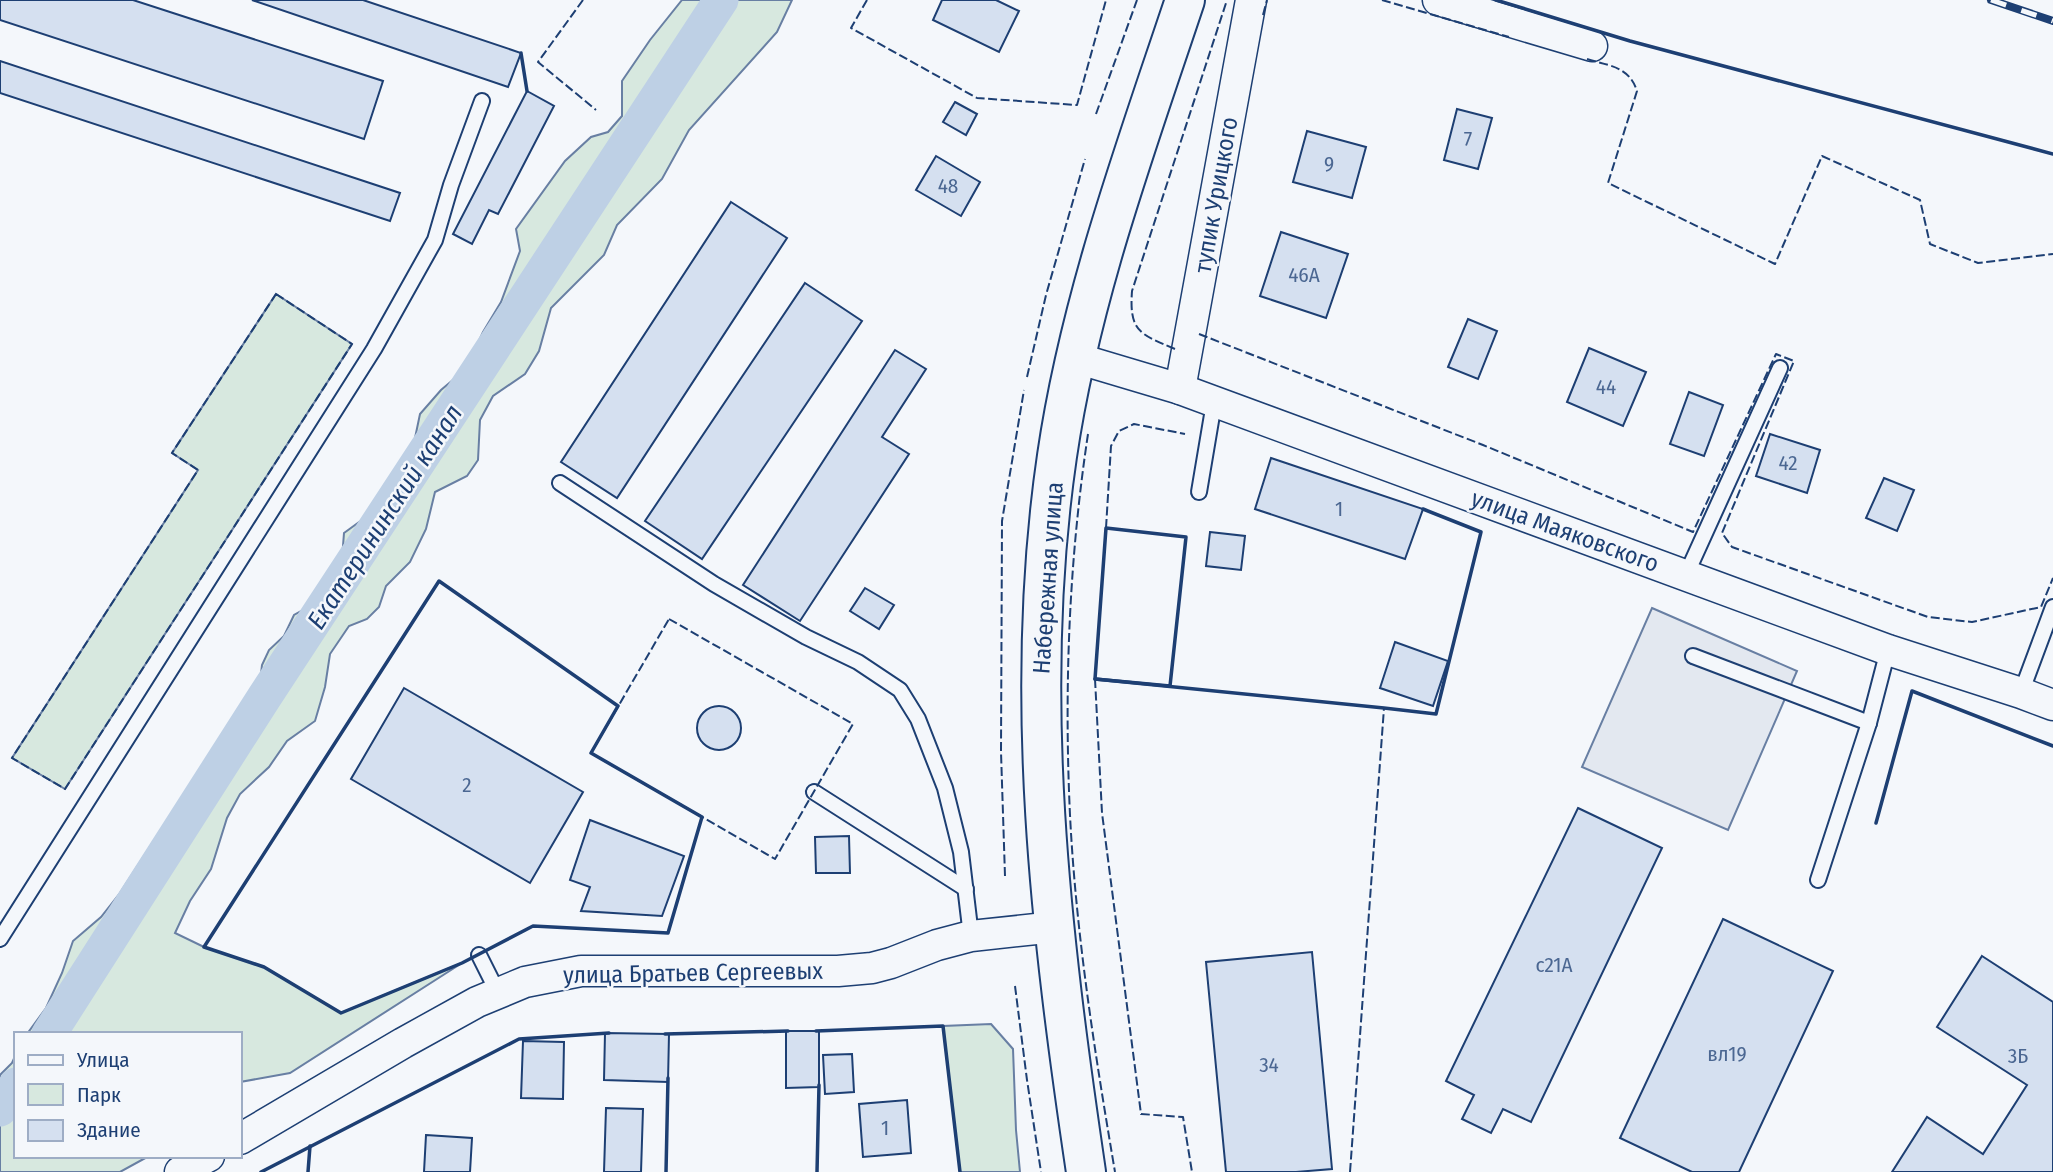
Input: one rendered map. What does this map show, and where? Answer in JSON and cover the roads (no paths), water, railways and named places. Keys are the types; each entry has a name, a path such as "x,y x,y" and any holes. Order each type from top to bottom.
{"main road":[{"name":"Набережная улица","path":"1086,1172 1072,1074 1048,856 1040,658 1044,574 1063,422 1100,259 1185,0"}],"street":[{"name":"тупик Урицкого","path":"1180,389 1251,0"},
{"path":"1438,0 1592,46"},
{"name":"улица Маяковского","path":"1076,358 1180,389 1888,650 2053,705"},
{"name":"улица Братьев Сергеевых","path":"242,1138 402,1042 477,1002 525,982 581,971 838,971 872,968 971,936 1055,927"},
{"path":"180,1172 205,1158"}],"lane":[{"path":"0,939 374,349 435,240 451,185 482,101"},
{"path":"1686,575 1780,368"},
{"path":"1199,492 1214,403"},
{"path":"560,483 714,584 807,637 858,662 900,690 918,719 945,788 961,852 971,936"},
{"path":"2021,693 2053,607"},
{"path":"1818,880 1869,723 1888,650"},
{"path":"1693,656 1869,723"},
{"path":"814,792 966,888"},
{"path":"479,955 498,993"}],"waterway":[{"name":"Екатерининский канал","path":"50,1032 265,696 721,0"},
{"name":"Екатерининский канал","path":"0,1109 14,1088"}],"railway":[{"path":"1991,0 2053,21"}]}
